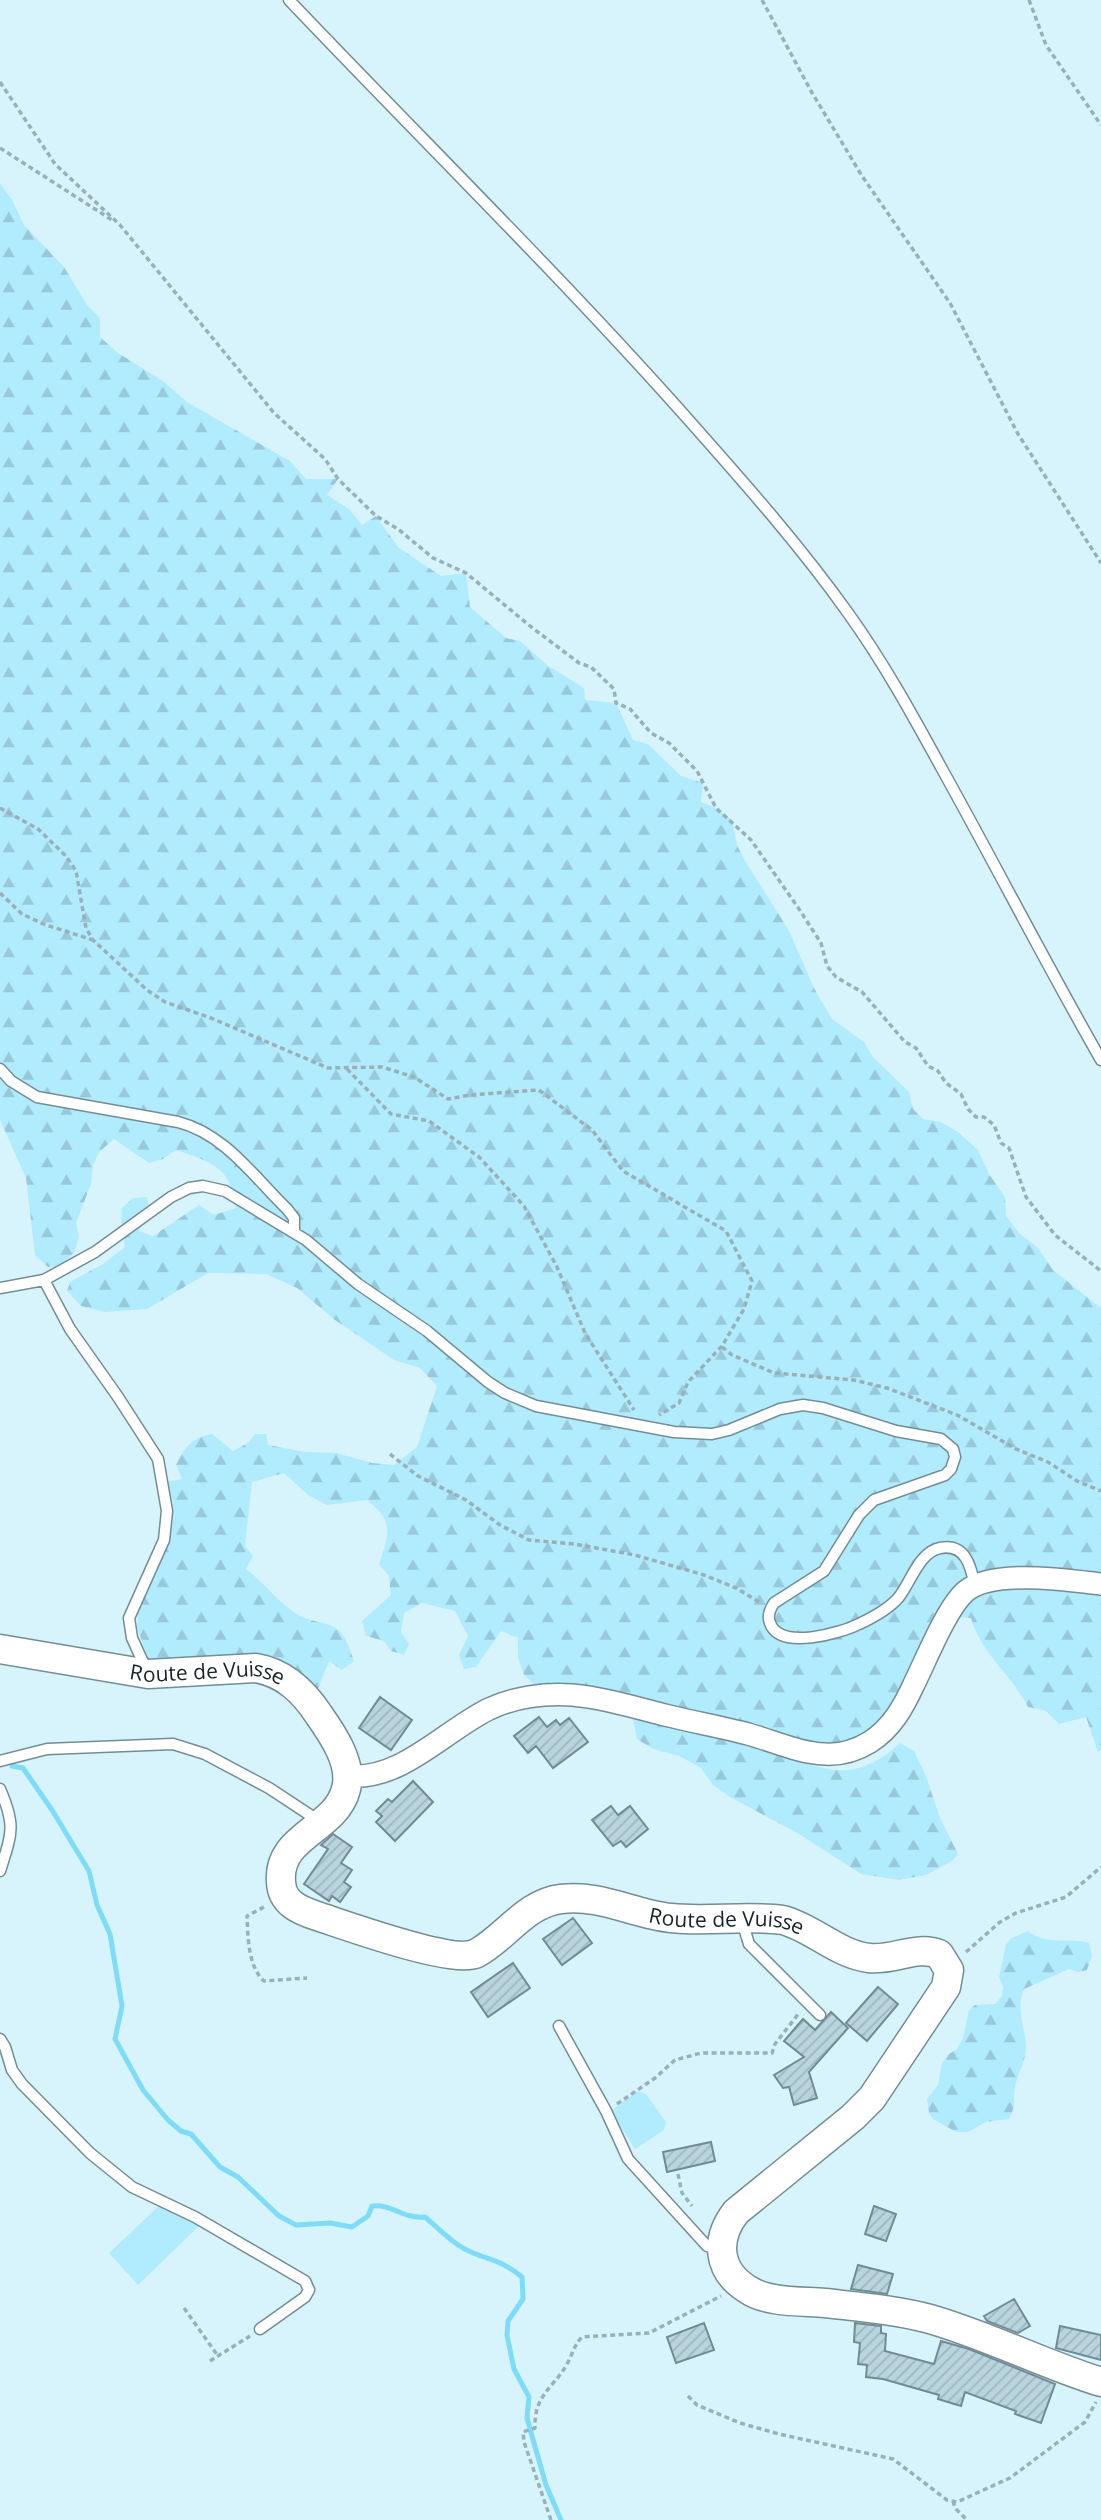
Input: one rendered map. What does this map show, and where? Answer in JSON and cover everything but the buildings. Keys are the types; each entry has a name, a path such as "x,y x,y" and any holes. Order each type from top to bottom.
{"street":[{"path":"285,1896 281,1883 284,1859 293,1845 322,1822 342,1801 348,1776 372,1774 402,1762 491,1708 520,1699 554,1695 606,1700 744,1733 810,1752 846,1753 871,1742 893,1721 963,1593 975,1586 999,1580 1033,1578 1101,1584"},
{"name":"Route de Vuisse","path":"0,1649 148,1674 240,1668 264,1670 298,1689 315,1709 337,1745 348,1776"},
{"name":"Route de Vuisse","path":"285,1896 298,1909 317,1916 437,1952 462,1956 477,1952 532,1910 559,1899 600,1900 669,1918 789,1921 867,1958 935,1952 942,1956 948,1966"},
{"path":"948,1966 948,1982 941,1997 878,2091 852,2117 736,2212 726,2228 721,2251 726,2269 741,2285 761,2296 878,2309 928,2319 1101,2382"}],"lane":[{"path":"289,0 459,173 638,363 786,530 850,615 898,689 1101,1060"},
{"path":"0,1069 11,1080 37,1097 166,1119 200,1129 227,1147 287,1209 294,1218 294,1232"},
{"path":"0,1289 44,1280 95,1252 172,1197 189,1188 203,1186 225,1191 317,1247 358,1284 427,1331 488,1382 505,1393 552,1411 674,1432 712,1434 729,1430 780,1409 803,1405 823,1408 897,1431 941,1439 953,1449 954,1463 945,1475 890,1493 865,1507 824,1571 780,1598 770,1608 769,1623 780,1634 810,1639 857,1626 891,1605 925,1558 940,1548 950,1548 965,1554 970,1562 975,1586"},
{"path":"44,1280 70,1329 158,1459 167,1511 164,1540 129,1618 132,1637 148,1674"},
{"path":"0,1761 47,1749 173,1744 205,1754 269,1788 322,1822"},
{"path":"0,1789 12,1824 11,1837 0,1871"},
{"path":"741,1918 749,1944 820,2015"},
{"path":"559,2026 606,2111 628,2159 707,2246 721,2251"},
{"path":"0,2039 12,2070 22,2084 90,2153 132,2187 206,2223 306,2281 309,2290 305,2297 260,2329"}],"path":[{"path":"762,0 862,176 950,303 1018,434 1101,563"},
{"path":"1029,0 1046,45 1101,125"},
{"path":"0,82 55,164 120,225 274,413 325,459 338,479 376,516 398,529 433,558 466,573 579,663 591,667 614,690 616,703 630,709 651,733 668,743 697,771 716,808 751,840 799,909 821,943 827,966 836,977 862,992 905,1042 916,1048 928,1066 938,1071 946,1083 961,1094 976,1118 984,1117 994,1125 1001,1143 1009,1148 1026,1197 1055,1235 1101,1271"},
{"path":"0,148 120,225"},
{"path":"0,807 38,829 66,856 76,871 86,928 93,940 147,990 165,1002 211,1018 328,1068 382,1068 415,1077 448,1099 538,1090 592,1130 623,1171 726,1231 752,1281 744,1309 722,1346 688,1382 679,1403 652,1417 644,1427 585,1333 557,1267 524,1206 479,1157 429,1121 391,1114 346,1069"},
{"path":"0,893 22,914 93,940"},
{"path":"722,1346 732,1355 774,1373 854,1380 887,1388 957,1415 1016,1450 1048,1462 1077,1481 1101,1491"},
{"path":"390,1454 418,1476 466,1500 500,1525 529,1540 574,1544 635,1555 704,1575 736,1588 770,1608"},
{"path":"948,1966 1000,1922 1016,1913 1066,1897 1101,1867"},
{"path":"285,1896 247,1916 248,1939 256,1974 264,1981 307,1978"},
{"path":"606,2111 655,2078 675,2060 701,2053 772,2053 775,2044 809,2003"},
{"path":"551,2520 523,2432 533,2429 535,2407 565,2367 582,2337 649,2333 741,2285"},
{"path":"184,2308 218,2356"},
{"path":"210,2361 260,2329"},
{"path":"688,2396 697,2405 740,2423 892,2459 953,2501 966,2499 1010,2478 1085,2422 1101,2394"},
{"path":"953,2501 955,2508 967,2520"}],"green space":[{"path":"0,183 24,225 64,267 87,305 100,318 100,337 118,353 163,381 187,402 290,461 306,479 338,479 327,495 349,509 362,525 376,516 398,547 441,576 466,573 470,607 506,638 520,641 547,665 584,688 585,700 616,703 633,740 648,744 681,776 703,783 701,802 716,808 732,820 737,845 744,859 788,929 815,990 832,1019 864,1042 873,1057 909,1092 913,1109 923,1119 941,1122 958,1132 978,1150 989,1174 1005,1197 1006,1216 1019,1233 1038,1248 1053,1270 1101,1308 1101,1750 1098,1752 1086,1717 1059,1724 1046,1711 1028,1707 989,1654 971,1618 942,1616 901,1699 862,1739 816,1758 812,1765 825,1769 849,1770 880,1759 900,1743 914,1751 926,1776 940,1818 958,1854 952,1861 926,1875 899,1880 861,1874 799,1834 730,1797 713,1785 701,1768 679,1756 653,1749 637,1739 631,1708 538,1688 524,1675 518,1658 518,1638 501,1631 476,1667 464,1669 459,1655 468,1636 455,1611 422,1603 404,1613 401,1632 409,1644 404,1655 391,1651 384,1641 366,1636 362,1621 391,1595 389,1576 379,1564 387,1536 386,1522 382,1515 367,1500 327,1505 308,1495 284,1473 252,1482 245,1546 253,1556 246,1569 292,1611 304,1618 336,1628 347,1643 354,1661 342,1670 329,1661 316,1694 300,1679 151,1668 137,1627 138,1612 170,1529 173,1505 168,1482 182,1479 176,1465 190,1444 212,1434 233,1451 248,1443 255,1434 266,1434 268,1445 305,1452 336,1453 372,1463 394,1465 417,1447 437,1386 420,1368 394,1360 335,1320 297,1288 266,1274 208,1273 147,1309 105,1312 81,1306 67,1291 70,1282 103,1264 125,1247 121,1229 122,1208 133,1198 147,1197 149,1211 139,1231 153,1236 199,1205 214,1215 236,1208 229,1183 218,1168 176,1150 163,1159 149,1163 114,1139 99,1152 93,1165 91,1184 76,1223 79,1237 74,1253 60,1266 48,1267 35,1255 26,1178 0,1120"},
{"path":"1028,1931 1049,1940 1089,1943 1092,1956 1087,1970 1078,1972 1069,1969 1024,1989 1021,2010 1026,2050 1015,2087 1011,2115 1009,2119 986,2122 968,2132 956,2132 933,2119 929,2113 927,2099 938,2085 942,2063 957,2049 963,2038 969,2010 975,2005 995,2004 1002,1996 1003,1987 999,1977 1006,1945 1010,1939"},
{"path":"638,2091 646,2094 666,2122 664,2130 635,2149 611,2111"},
{"path":"161,2204 200,2225 138,2285 109,2253"}],"waterway":[{"path":"12,1766 23,1768 89,1871 97,1905 110,1934 122,2006 115,2039 143,2090 168,2120 181,2131 191,2134 220,2167 238,2177 279,2216 296,2225 330,2223 352,2227 368,2216 372,2206 386,2207 410,2216 425,2217 459,2245 503,2264 522,2277 523,2299 508,2321 507,2335 514,2369 529,2397 527,2418 546,2485 561,2520"}]}
